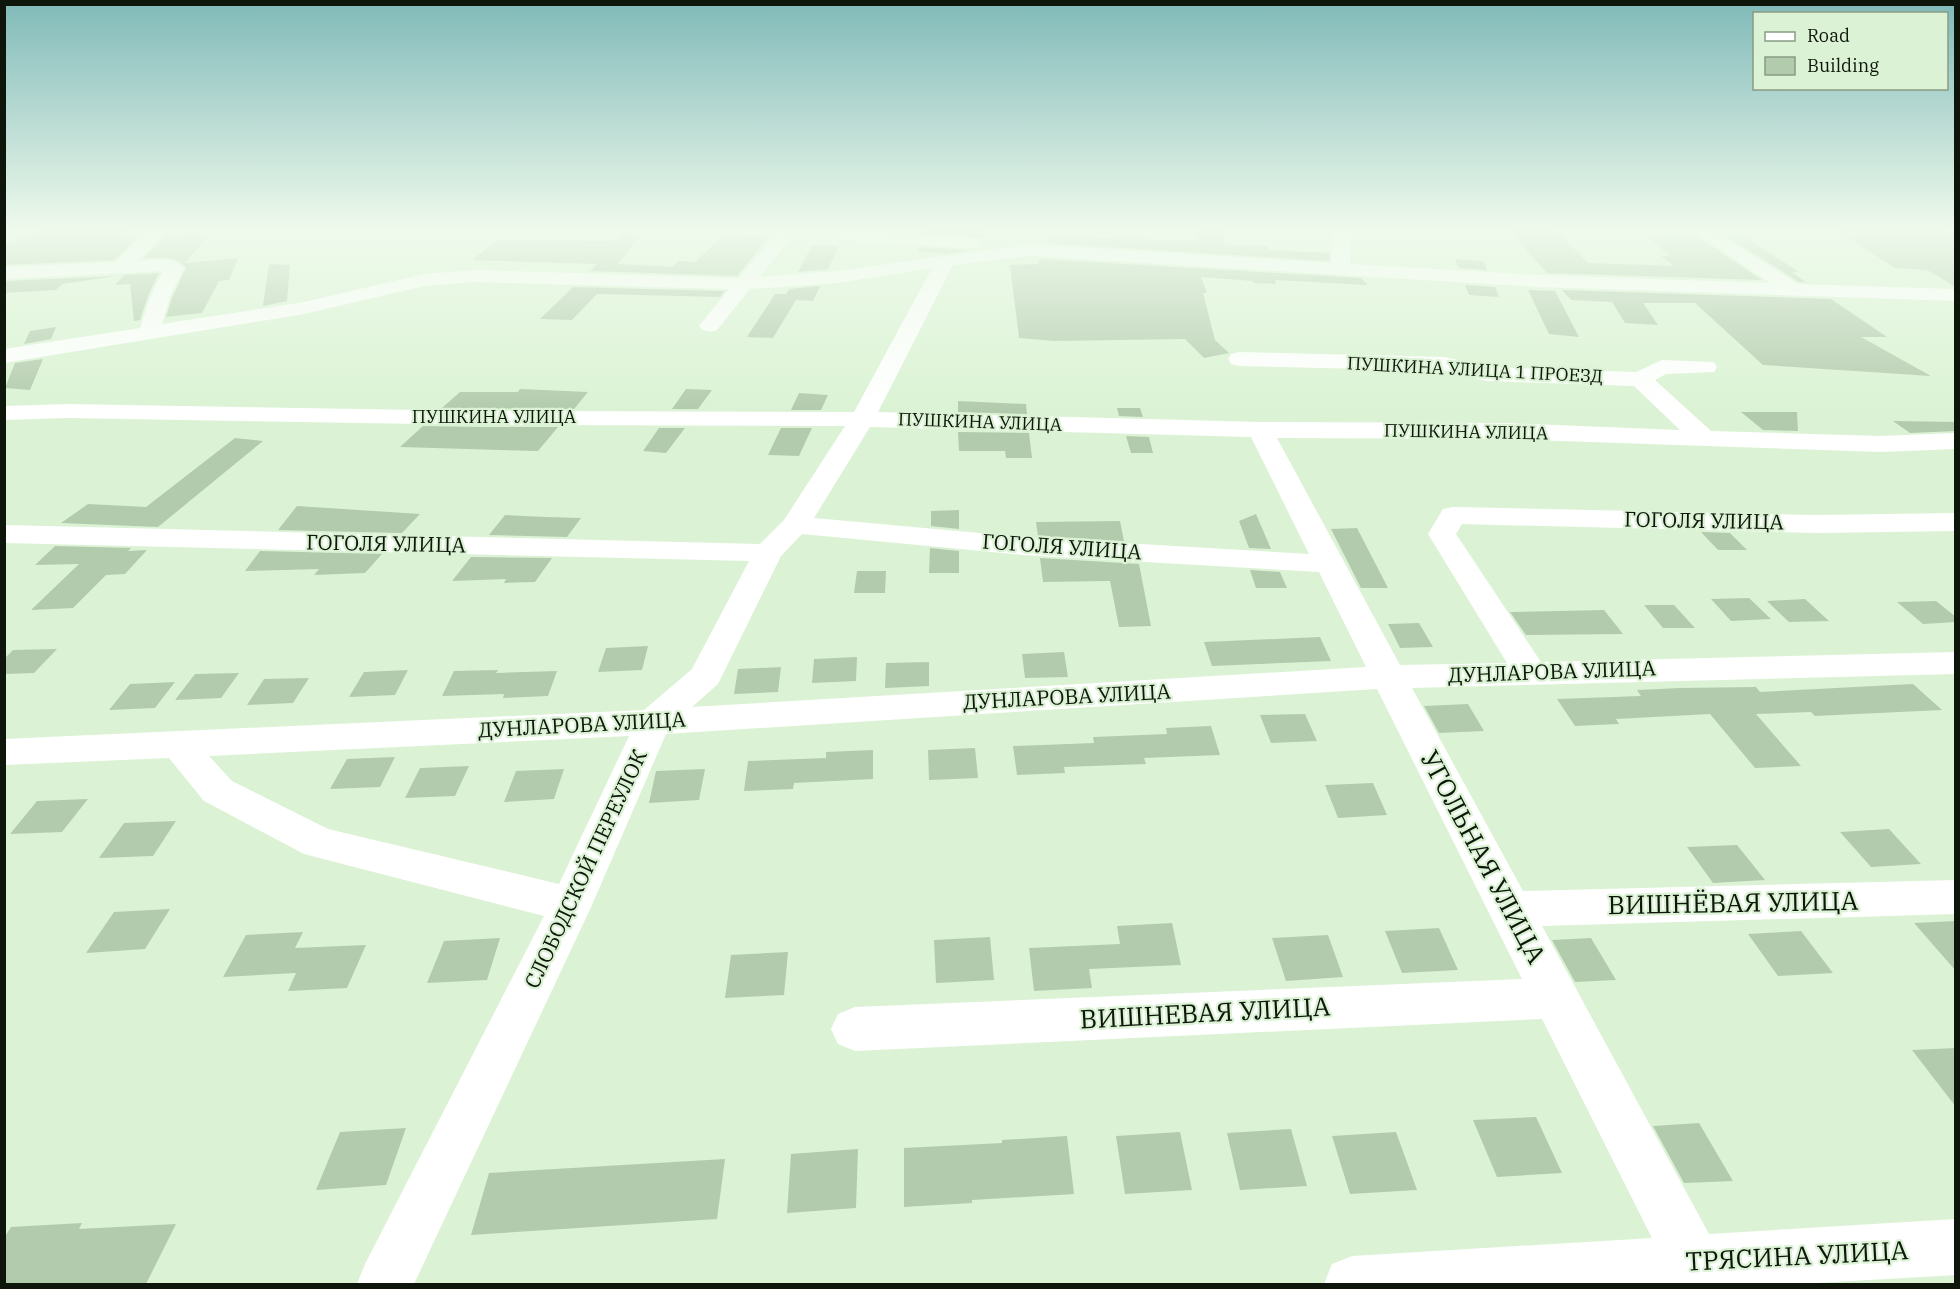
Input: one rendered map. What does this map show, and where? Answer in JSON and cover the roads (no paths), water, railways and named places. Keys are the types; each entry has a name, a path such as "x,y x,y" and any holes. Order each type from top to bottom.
{"street":[{"path":"149,334 164,289"},
{"path":"4,356 304,308 375,289"},
{"path":"710,326 740,289"},
{"name":"СЛОБОДСКОЙ ПЕРЕУЛОК","path":"386,1284 571,905 653,722 706,676 768,553 795,525 862,419 928,289"},
{"path":"1819,289 1956,295"},
{"name":"ПУШКИНА УЛИЦА 1 ПРОЕЗД","path":"1239,359 1444,364 1487,374 1640,379 1662,366 1706,367"},
{"path":"1640,379 1704,438"},
{"name":"ПУШКИНА УЛИЦА","path":"4,413 68,411 482,418 862,419 1260,430 1504,431 1880,444 1956,441"},
{"name":"УГОЛЬНАЯ УЛИЦА","path":"1260,430 1699,1273"},
{"name":"ГОГОЛЯ УЛИЦА","path":"1530,672 1442,534 1453,515 1816,524 1956,522"},
{"name":"ГОГОЛЯ УЛИЦА","path":"795,525 1023,546 1330,564"},
{"name":"ГОГОЛЯ УЛИЦА","path":"4,534 768,553"},
{"name":"ДУНЛАРОВА УЛИЦА","path":"4,752 653,722 1389,677 1956,663"},
{"path":"179,745 218,791 318,843 571,905"},
{"name":"ВИШНЁВАЯ УЛИЦА","path":"1510,909 1956,897"},
{"name":"ВИШНЕВАЯ УЛИЦА","path":"855,1029 1556,998"},
{"name":"ТРЯСИНА УЛИЦА","path":"1352,1284 1699,1273 1956,1247"}]}
